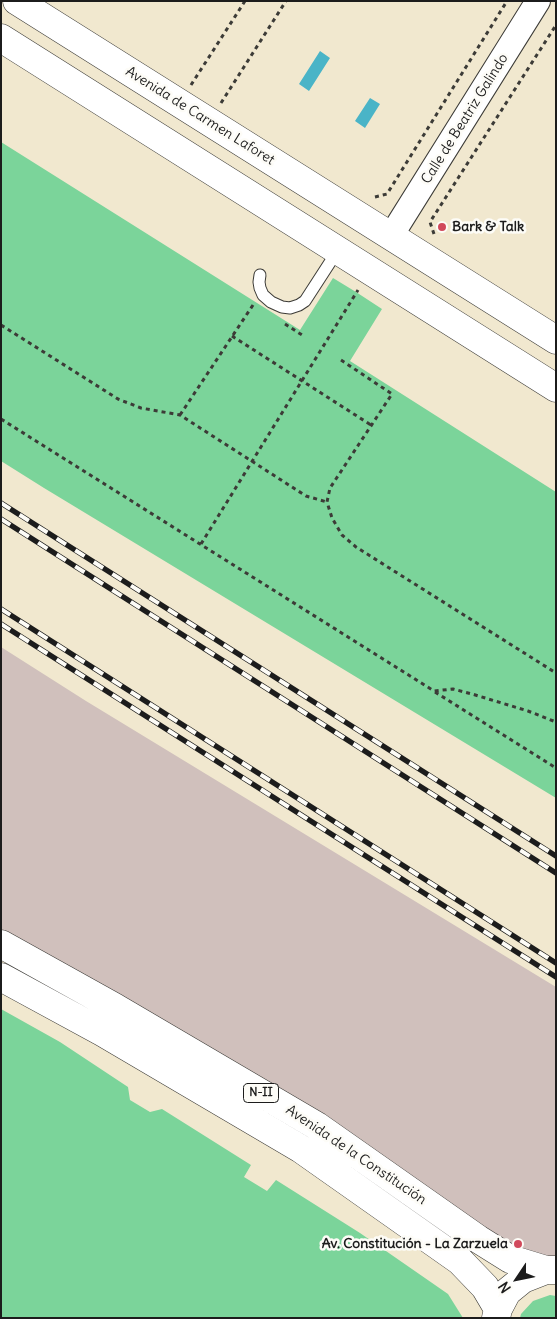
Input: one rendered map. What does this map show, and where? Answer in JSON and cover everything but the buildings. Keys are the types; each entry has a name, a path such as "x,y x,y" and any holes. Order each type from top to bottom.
{"street":[{"path":"1,20 8,7 8,1"},
{"name":"Avenida de Carmen Laforet","path":"17,1 556,340"},
{"name":"Calle de Beatriz Galindo","path":"392,236 538,1"},
{"path":"1,38 338,250 367,275 556,388"},
{"path":"372,235 392,236 398,263 392,270 367,275 361,254 363,243 372,235"},
{"name":"Avenida de la Constitución","path":"1,944 116,1008 317,1126 478,1239 510,1259 551,1270"},
{"name":"Avenida de la Constitución","path":"1,976 102,1032 301,1149 460,1261 485,1287 497,1313"},
{"path":"497,1313 507,1292 523,1279 551,1270"}],"lane":[{"path":"260,276 260,288 264,295 272,302 282,307 290,308 299,305 305,301 338,250"}],"path":[{"path":"191,85 245,1"},
{"path":"220,103 286,1"},
{"path":"367,196 377,197 387,194 507,1"},
{"path":"438,240 432,233 430,222 556,25"},
{"path":"183,80 199,90"},
{"path":"213,99 229,109"},
{"path":"201,544 367,275"},
{"path":"180,415 254,304"},
{"path":"278,319 302,335"},
{"path":"1,325 118,399 141,408 180,415 306,496 327,502"},
{"path":"232,336 371,425"},
{"path":"341,360 392,394 330,488 327,502 332,518 342,535 356,547 556,673"},
{"path":"1,419 556,768"},
{"path":"434,691 453,690 472,694 528,710 556,722"}],"shaded area":[{"path":"1,647 86,701 556,987 556,1270 546,1270 1,944"}],"green space":[{"path":"1,142 300,330 333,278 356,292 382,309 350,361 556,492 556,798 1,461"},
{"path":"1,1009 60,1042 128,1087 130,1100 150,1112 162,1109 251,1165 244,1177 267,1191 276,1180 360,1233 448,1294 463,1318 1,1318"},
{"path":"550,1295 556,1296 556,1318 520,1318 521,1314 533,1301"}],"water":[{"path":"320,51 330,58 309,91 299,84"},
{"path":"370,98 380,104 365,128 355,121"}],"railway":[{"path":"1,503 556,856"},
{"path":"1,519 556,873"},
{"path":"1,609 556,963"},
{"path":"1,624 556,977"}],"place":[{"name":"Bark & Talk","path":"442,227"},
{"name":"Av. Constitución - La Zarzuela","path":"518,1244"}]}
